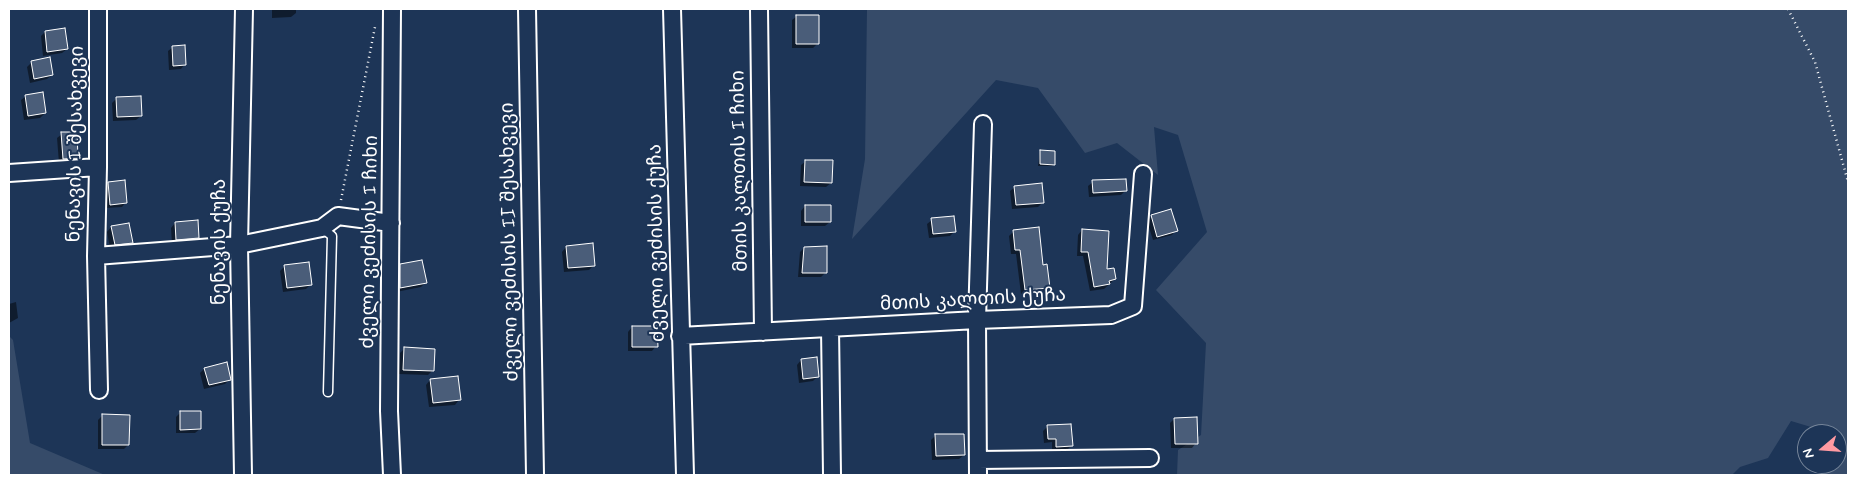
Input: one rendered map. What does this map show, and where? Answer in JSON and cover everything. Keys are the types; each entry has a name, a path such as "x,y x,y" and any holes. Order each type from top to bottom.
{"street":[{"name":"ნენავის I შესახვევი","path":"98,9 96,256 239,245 322,228"},
{"name":"ნენავის ქუჩა","path":"243,475 239,245 244,9"},
{"name":"ძველი ვეძისის I ჩიხი","path":"392,9 392,223 389,410 392,475"},
{"name":"ძველი ვეძისის II შესახვევი","path":"527,9 535,475"},
{"name":"ძველი ვეძისის ქუჩა","path":"672,9 685,475"},
{"name":"მთის კალთის I ჩიხი","path":"759,9 763,332"},
{"path":"983,124 978,320 978,468 1150,458"},
{"path":"9,173 98,166"},
{"name":"მთის კალთის ქუჩა","path":"680,336 1111,315 1133,306 1143,174"},
{"path":"322,228 338,216 392,223"},
{"path":"96,256 99,390"},
{"path":"830,328 832,475"}],"lane":[{"path":"322,228 332,236 328,392"}],"path":[{"path":"1788,9 1815,62 1848,182"},
{"path":"338,216 377,22"}],"shaded area":[{"path":"867,9 1848,9 1848,475 1819,475 1847,474 1847,424 1801,424 1791,421 1768,458 1740,467 1732,475 1177,475 1178,450 1201,435 1206,343 1156,290 1207,232 1178,135 1154,127 1158,175 1117,143 1085,153 1038,88 996,80 852,239 865,159"},
{"path":"9,336 13,340 30,443 105,475 9,475"}],"building":[{"path":"796,15 819,15 819,44 796,44"},
{"path":"65,28 68,49 47,52 45,31"},
{"path":"185,45 186,65 173,66 172,46"},
{"path":"50,57 53,75 34,79 31,61"},
{"path":"43,92 46,113 28,116 25,95"},
{"path":"141,96 142,116 117,117 116,97"},
{"path":"61,132 77,132 78,158 63,159"},
{"path":"1040,150 1055,151 1055,165 1040,164"},
{"path":"805,160 833,160 832,183 804,182"},
{"path":"1126,179 1127,191 1093,193 1092,180"},
{"path":"125,180 127,203 110,205 108,182"},
{"path":"1042,183 1044,203 1016,205 1014,186"},
{"path":"805,205 831,205 831,222 805,222"},
{"path":"1171,209 1178,231 1157,237 1151,215"},
{"path":"954,216 956,232 933,234 931,218"},
{"path":"198,220 199,238 176,240 175,222"},
{"path":"129,223 133,243 115,245 111,226"},
{"path":"1039,227 1043,265 1047,264 1050,288 1025,290 1020,250 1015,250 1013,230"},
{"path":"1082,229 1109,231 1107,269 1114,268 1116,279 1109,281 1110,284 1094,287 1088,252 1081,252"},
{"path":"593,243 595,266 568,268 566,246"},
{"path":"827,246 827,273 802,273 804,247"},
{"path":"422,260 427,283 400,288 400,264"},
{"path":"309,262 312,285 287,288 284,265"},
{"path":"632,326 657,326 658,347 632,347"},
{"path":"404,347 435,349 434,371 403,370"},
{"path":"817,357 819,377 803,379 801,359"},
{"path":"227,362 231,380 209,385 204,368"},
{"path":"458,376 461,400 433,403 430,379"},
{"path":"180,411 201,411 201,429 180,430"},
{"path":"102,414 130,415 129,445 102,445"},
{"path":"1197,417 1198,444 1175,444 1174,418"},
{"path":"1071,424 1073,446 1056,447 1056,439 1048,439 1047,425"},
{"path":"935,434 964,434 965,455 936,456"}]}
